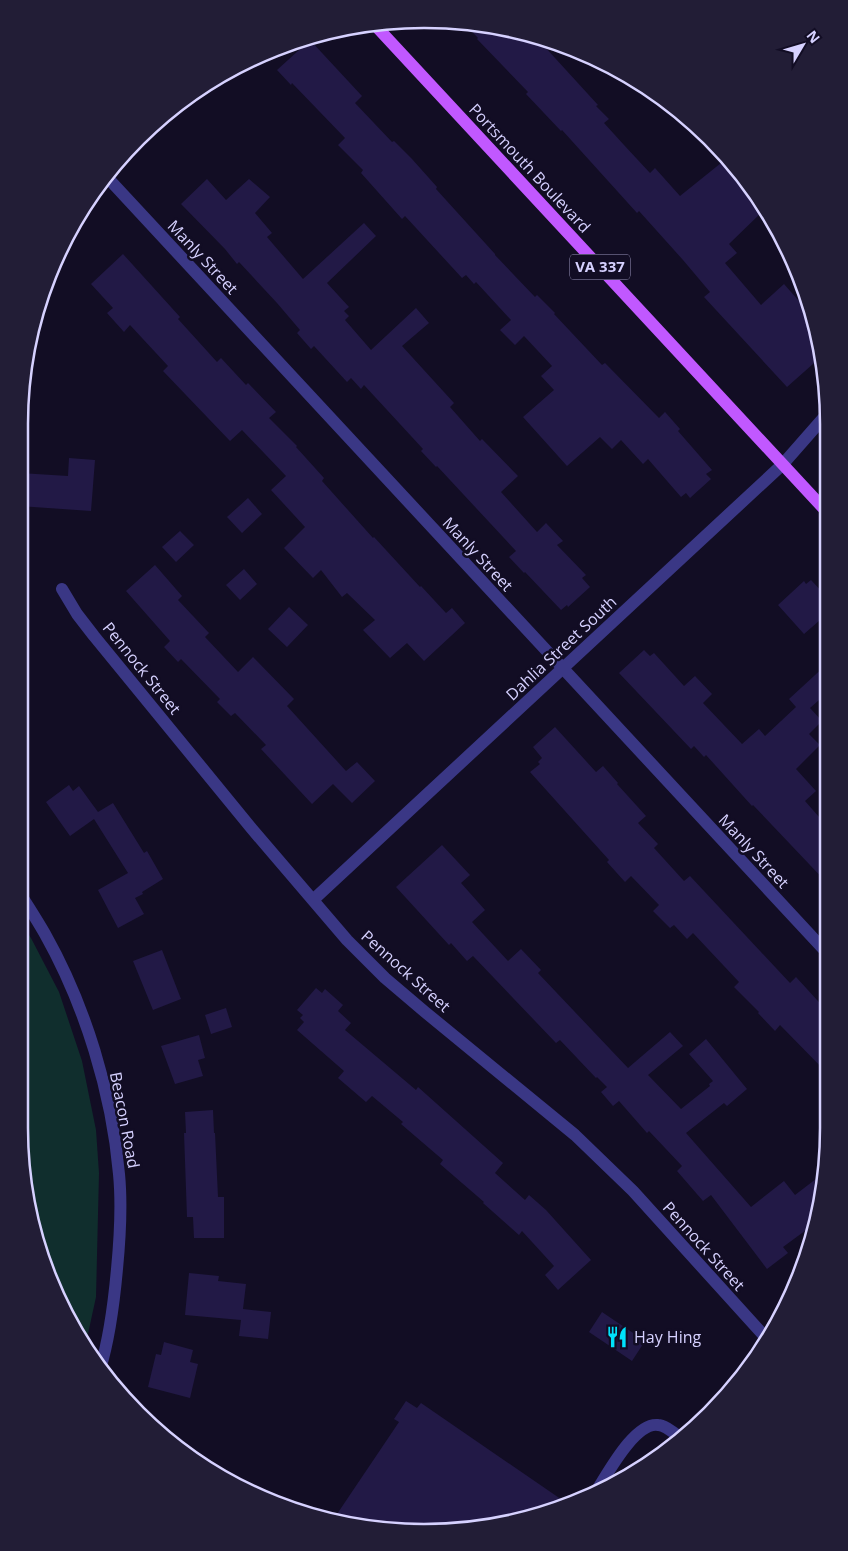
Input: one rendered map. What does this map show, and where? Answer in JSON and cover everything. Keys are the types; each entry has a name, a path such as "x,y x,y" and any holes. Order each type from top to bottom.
{"main road":[{"name":"Portsmouth Boulevard","path":"380,30 820,504"}],"street":[{"name":"Manly Street","path":"111,181 820,945"},
{"name":"Dahlia Street South","path":"313,900 783,464 820,422"},
{"name":"Pennock Street","path":"62,589 77,614 94,636 252,829 347,940 385,978 575,1135 633,1190 762,1333"},
{"name":"Beacon Road","path":"28,907 45,934 71,989 96,1057 113,1127 119,1175 120,1237 114,1299 102,1358"},
{"path":"605,1479 630,1440 647,1426 659,1424 675,1434"}],"green space":[{"path":"28,933 59,992 82,1061 96,1130 99,1173 96,1297 88,1336 68,1302 58,1279 41,1230 35,1204 28,1153"}],"building":[{"path":"471,30 501,35 545,47 609,119 604,123 650,173 655,168 680,196 721,163 739,183 760,214 729,244 737,253 725,263 761,305 784,284 801,304 807,321 815,362 787,387 704,297 710,292 683,260 639,211 637,213 562,130 526,94 528,92"},
{"path":"313,44 362,96 355,103 392,142 394,141 412,159 437,187 436,189 535,297 537,295 602,365 605,363 659,418 665,412 680,429 678,431 712,470 706,474 711,479 690,498 686,493 681,497 648,459 643,464 621,440 612,449 600,437 567,466 523,417 554,390 541,376 552,366 524,336 515,345 500,330 511,320 476,282 474,284 466,275 462,278 405,216 402,219 361,173 363,170 338,145 345,138 277,70 302,47"},
{"path":"207,179 226,200 249,179 270,197 255,213 272,233 267,237 303,279 364,223 376,236 327,283 349,307 344,311 349,316 345,320 371,350 416,308 429,323 402,346 454,403 450,407 480,441 482,439 518,476 501,492 537,532 546,523 563,541 557,545 586,575 582,578 590,587 568,607 567,605 561,610 524,573 509,557 516,551 421,451 423,449 364,385 361,389 351,378 347,382 314,346 311,349 297,333 300,330 277,303 239,262 237,264 181,204"},
{"path":"123,254 180,317 178,319 217,362 221,358 246,385 248,383 276,412 269,418 297,446 324,478 322,481 373,538 446,613 452,608 465,623 424,661 407,643 390,658 363,630 375,620 347,593 342,597 321,570 313,578 284,548 305,527 271,490 286,476 242,430 230,441 163,371 168,366 130,325 124,332 107,313 113,308 91,284"},
{"path":"69,458 95,460 91,511 28,507 28,474 68,476"},
{"path":"248,498 262,514 242,533 227,517"},
{"path":"180,531 194,545 176,562 162,547"},
{"path":"155,565 182,596 178,600 209,633 205,637 238,672 253,657 294,699 287,706 346,771 357,762 375,781 352,803 333,784 312,804 261,749 266,745 235,713 231,716 217,702 220,699 181,659 178,662 164,647 170,641 126,591"},
{"path":"244,569 257,584 240,600 226,585"},
{"path":"811,580 820,590 820,620 804,634 778,605 804,581 806,584"},
{"path":"289,607 308,625 287,647 268,629"},
{"path":"644,650 650,656 654,653 684,686 695,676 712,694 703,703 742,744 759,729 765,736 796,707 789,699 820,670 820,699 810,708 820,719 820,723 809,734 820,745 796,769 816,791 805,801 820,818 820,876 752,806 706,755 704,757 694,746 691,749 619,673"},
{"path":"555,727 596,772 603,766 646,816 638,823 658,844 654,848 684,881 690,876 790,983 796,977 820,1003 820,1066 780,1025 775,1031 734,987 739,982 693,933 687,939 674,925 670,928 653,911 659,905 631,876 625,882 607,862 609,860 530,772 540,764 538,762 542,758 533,747"},
{"path":"69,785 73,791 79,786 98,812 113,803 144,853 147,851 163,879 135,898 144,914 118,928 98,890 128,873 94,819 70,836 46,802"},
{"path":"442,845 470,875 461,883 485,910 472,922 508,961 521,949 541,970 538,973 628,1068 670,1032 683,1046 648,1075 681,1109 710,1086 709,1084 713,1081 689,1054 706,1039 747,1089 727,1106 724,1103 686,1133 751,1207 784,1181 795,1195 817,1178 807,1229 783,1247 788,1253 767,1269 711,1195 703,1201 677,1171 682,1166 649,1131 647,1133 619,1101 613,1106 601,1092 607,1087 560,1040 556,1043 473,956 467,961 451,943 449,945 396,887"},
{"path":"162,950 181,999 153,1010 133,961"},
{"path":"316,988 322,993 325,989 343,1005 338,1011 351,1023 345,1030 416,1090 418,1087 503,1163 495,1173 525,1200 529,1195 546,1210 591,1260 558,1290 545,1275 554,1266 522,1231 519,1235 483,1203 440,1164 443,1160 372,1096 366,1102 338,1078 344,1071 297,1030 304,1022 300,1018 303,1015 297,1010"},
{"path":"226,1008 232,1027 211,1034 205,1015"},
{"path":"199,1035 205,1058 198,1060 203,1076 175,1084 161,1046"},
{"path":"213,1110 218,1197 224,1197 224,1238 194,1238 193,1217 187,1217 185,1112"},
{"path":"189,1273 219,1276 218,1281 246,1284 243,1309 271,1312 268,1339 239,1336 241,1320 185,1315"},
{"name":"Hay Hing","path":"602,1312 645,1341 632,1361 589,1332"},
{"path":"164,1342 193,1350 190,1362 198,1364 190,1398 148,1387 156,1354 161,1355"},
{"path":"406,1401 417,1408 421,1403 560,1499 527,1510 501,1516 450,1523 398,1523 337,1514 399,1422 394,1419"}],"place":[{"name":"Hay Hing","path":"617,1337"}]}
